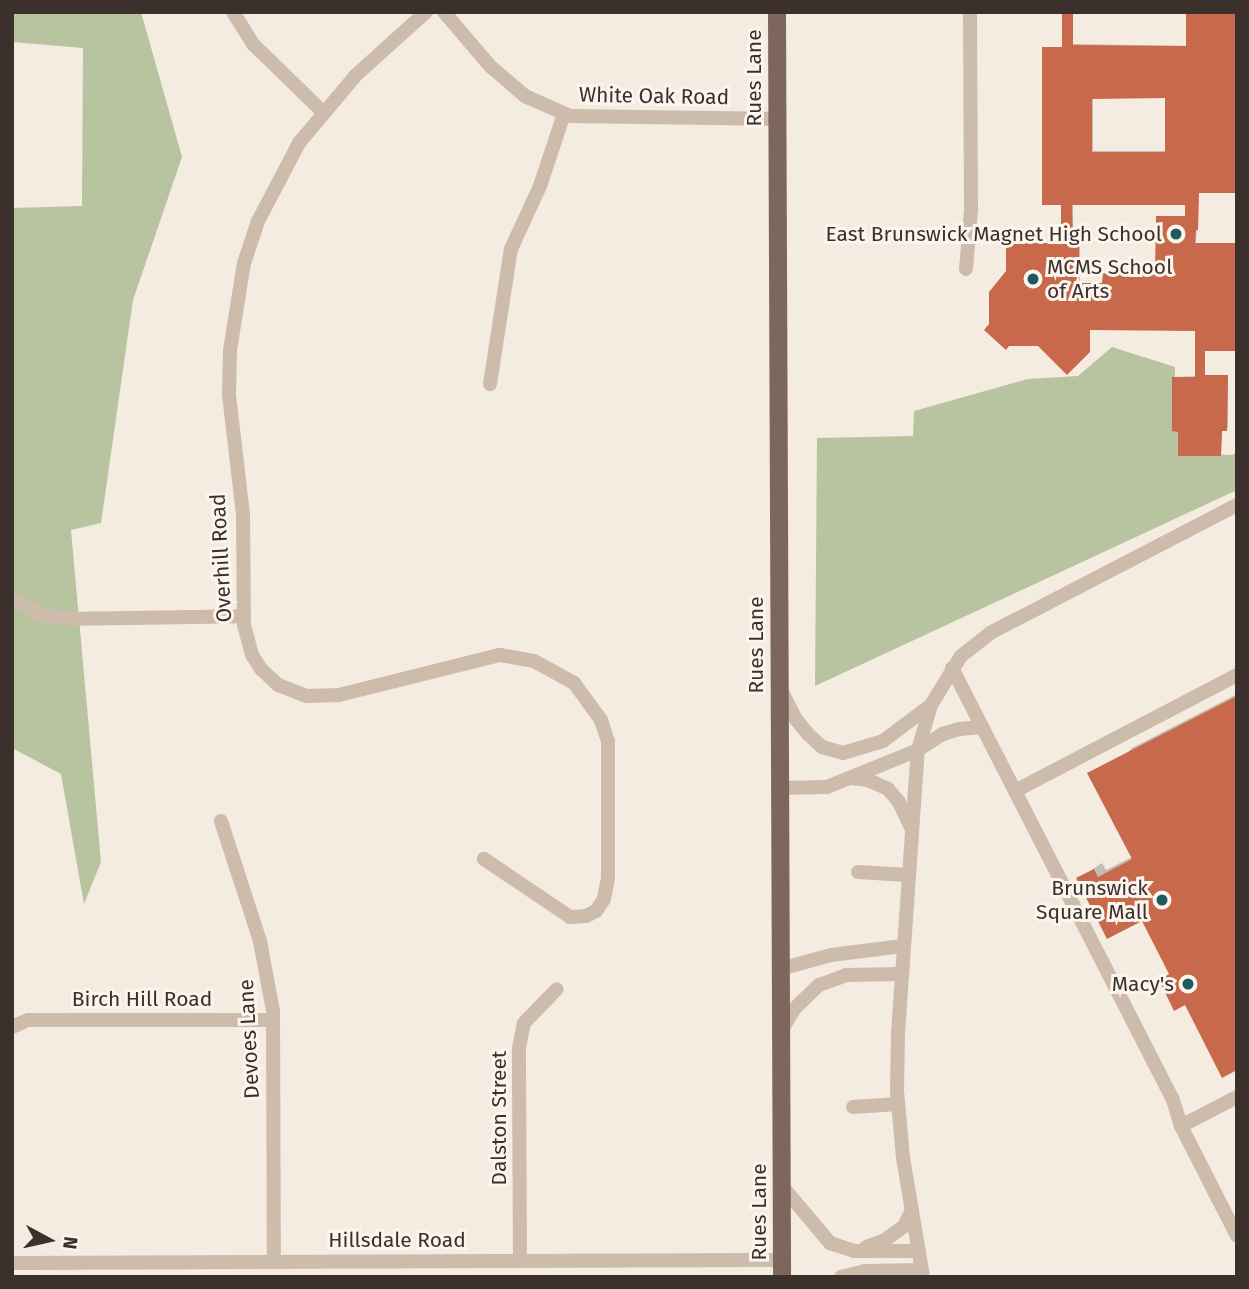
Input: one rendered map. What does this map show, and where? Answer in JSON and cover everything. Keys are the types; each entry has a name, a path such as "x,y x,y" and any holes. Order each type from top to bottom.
{"main road":[{"name":"Rues Lane","path":"777,12 782,1268"}],"street":[{"path":"233,12 254,45 323,112"},
{"name":"Overhill Road","path":"426,12 356,75 299,143 263,211 244,263 229,350 229,395 243,515 244,615 247,640 261,669 278,685 307,696 339,695 500,655 534,661 574,683 601,720 608,742 608,877 604,899 596,911 586,916 570,917 484,859"},
{"name":"White Oak Road","path":"444,12 490,66 516,88 564,114 777,119"},
{"path":"966,269 971,209 970,12"},
{"path":"490,384 511,249 540,186 564,114"},
{"path":"841,1277 865,1271 922,1273 903,1158 898,1104 900,974 918,750 931,705 952,668 973,645 990,632 1237,505"},
{"path":"12,598 40,614 62,619 244,615"},
{"path":"952,668 1173,1100 1181,1126 1237,1236"},
{"path":"1015,791 1237,675"},
{"path":"779,686 795,718 808,734 822,747 843,753 883,741 931,705"},
{"path":"780,789 827,786 918,750 943,734 982,727"},
{"path":"848,778 868,780 888,789 900,802 911,828"},
{"name":"Devoes Lane","path":"221,821 268,973 273,1020 274,1262"},
{"path":"858,872 908,875"},
{"path":"780,969 831,956 902,946"},
{"path":"781,1031 794,1009 819,985 846,975 900,974"},
{"name":"Dalston Street","path":"520,1261 519,1048 524,1023 557,989"},
{"name":"Birch Hill Road","path":"12,1027 28,1020 273,1020"},
{"path":"1181,1126 1237,1097"},
{"path":"853,1107 898,1104"},
{"path":"782,1186 830,1243 855,1251 919,1251"},
{"path":"855,1251 885,1240 904,1226 912,1209"},
{"name":"Hillsdale Road","path":"12,1263 520,1261 782,1268"}],"green space":[{"path":"12,12 141,12 182,157 133,300 101,523 71,530 101,862 84,904 61,774 12,748 12,208 82,206 83,48 12,42"},
{"path":"1112,347 1175,367 1174,430 1179,431 1180,453 1233,455 1237,451 1237,490 815,686 817,438 913,436 914,411 1028,379 1078,376"}],"building":[{"name":"East Brunswick Magnet High School","path":"1062,12 1073,12 1073,45 1186,46 1186,12 1237,12 1237,193 1199,193 1195,243 1237,243 1237,351 1205,351 1205,375 1228,375 1227,431 1222,431 1221,456 1178,456 1178,432 1172,431 1172,377 1195,377 1195,331 1090,330 1090,352 1067,375 1038,346 1009,346 1006,350 984,330 989,324 989,292 1006,271 1006,243 1061,243 1061,205 1042,205 1042,47 1062,47","holes":["1165,98 1165,152 1092,152 1092,99","1072,205 1185,205 1185,216 1156,216 1155,273 1103,273 1102,283 1079,283 1079,242 1073,242"]},
{"name":"Brunswick Square Mall","path":"1237,696 1237,1070 1222,1078 1185,1005 1174,1011 1159,980 1169,974 1142,921 1107,939 1076,878 1094,869 1098,877 1132,859 1087,773"}],"place":[{"name":"East Brunswick Magnet High School","path":"1176,234"},
{"name":"MCMS School of Arts","path":"1033,279"},
{"name":"Brunswick Square Mall","path":"1162,900"},
{"name":"Macy's","path":"1188,984"}]}
